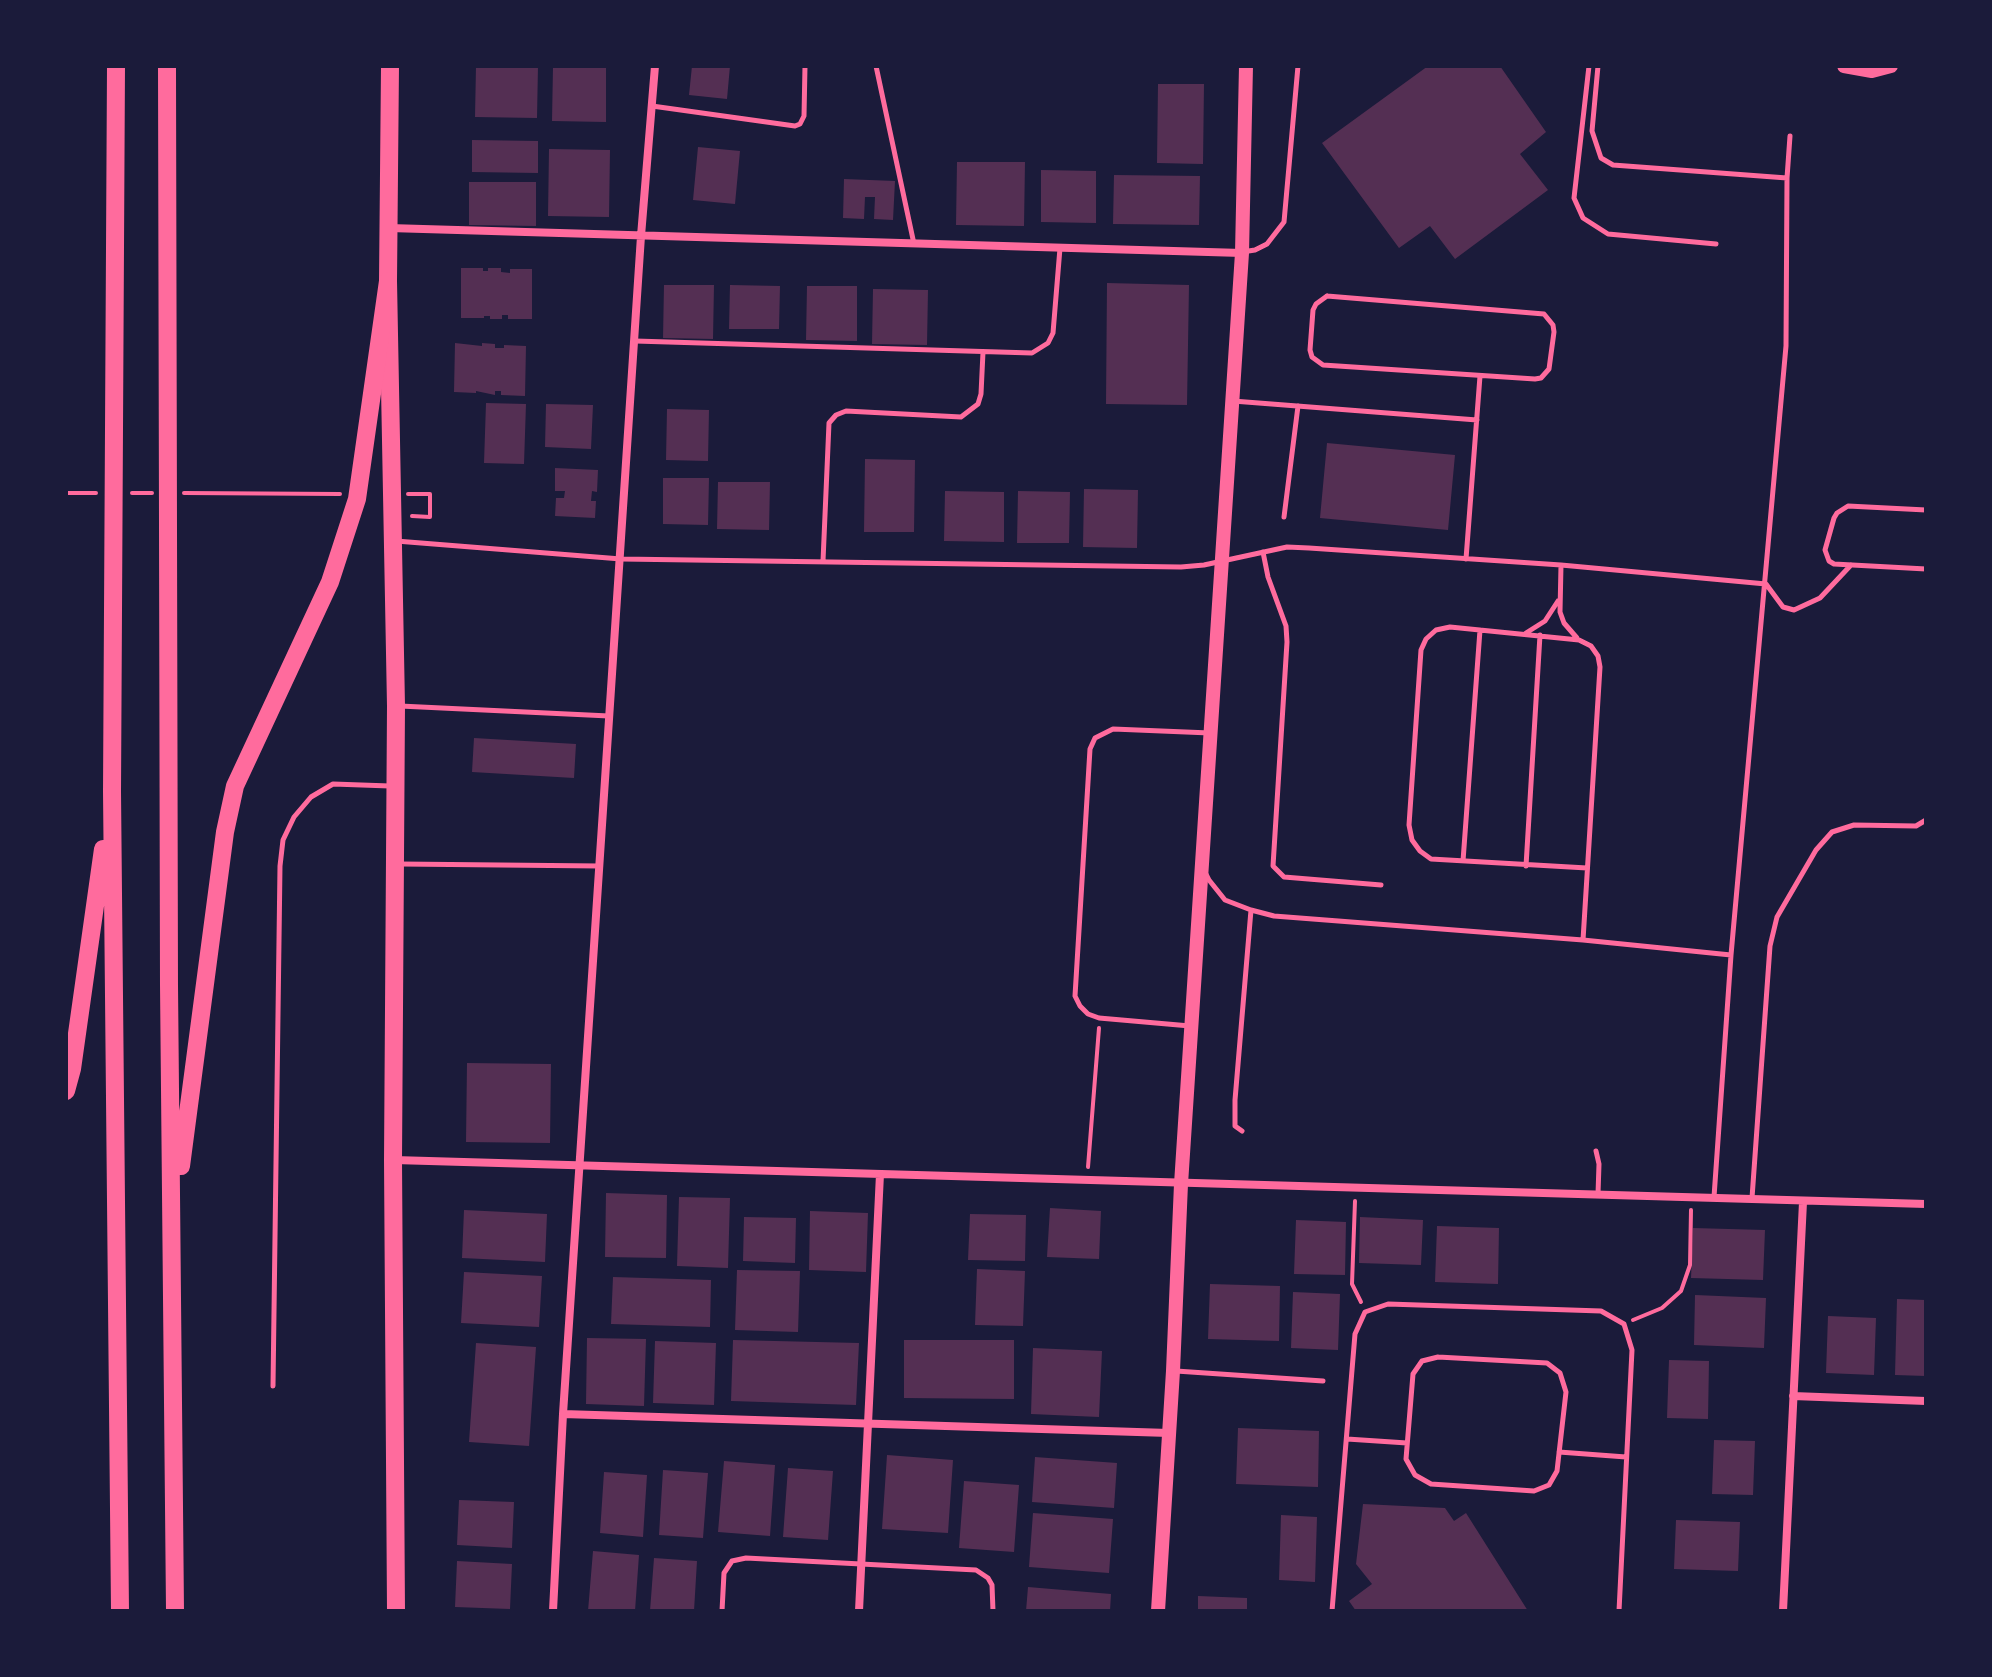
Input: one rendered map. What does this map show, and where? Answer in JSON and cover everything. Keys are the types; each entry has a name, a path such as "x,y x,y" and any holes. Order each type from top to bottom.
{"main road":[{"path":"116,66 112,791 120,1611"},
{"path":"167,66 169,985 175,1611"},
{"path":"390,66 388,281 396,706 393,1160 396,1611"},
{"path":"172,1229 225,832 235,786 330,582 357,499 388,281"},
{"path":"66,1091 72,1069 112,791"}],"street":[{"path":"553,1611 563,1414 655,66"},
{"path":"1158,1611 1181,1184 1242,253 1246,66"},
{"path":"1844,66 1872,71 1891,66"},
{"path":"389,228 1242,253"},
{"path":"393,1160 1926,1204"},
{"path":"859,1611 880,1174"},
{"path":"1783,1611 1803,1202"},
{"path":"1793,1396 1926,1401"},
{"path":"563,1414 1169,1433"}],"lane":[{"path":"652,106 795,126 804,116 805,66"},
{"path":"876,66 914,244"},
{"path":"1242,253 1267,244 1284,222 1298,66"},
{"path":"1589,66 1574,198 1583,218 1608,234 1716,244"},
{"path":"1598,66 1592,131 1601,158 1613,165 1787,178"},
{"path":"1714,1197 1731,955 1786,346 1790,136"},
{"path":"635,341 1032,353 1048,343 1053,333 1060,248"},
{"path":"1327,296 1334,296 1537,312 1550,319 1554,332 1546,374 1535,379 1480,376 1316,362 1310,350 1316,304 1327,296"},
{"path":"823,561 829,423 836,415 846,411 961,417 978,404 983,352"},
{"path":"1466,559 1480,376"},
{"path":"1232,401 1477,420"},
{"path":"1284,517 1298,406"},
{"path":"1926,510 1854,505 1842,508 1834,518 1826,556 1834,564 1926,569"},
{"path":"395,541 621,559 1181,567 1287,547 1309,548 1561,565 1766,584 1783,607 1794,610 1820,598 1851,565"},
{"path":"1263,552 1268,577 1286,626 1287,642 1273,866 1284,877 1381,885"},
{"path":"1561,565 1558,600 1564,623 1579,640"},
{"path":"1524,633 1545,621 1558,600"},
{"path":"1583,940 1600,667 1598,656 1591,646 1579,640 1450,627 1436,630 1426,639 1421,650 1409,825 1412,840 1431,859 1587,868"},
{"path":"1463,861 1480,630"},
{"path":"1526,866 1540,635"},
{"path":"396,706 610,716"},
{"path":"1192,1026 1099,1018 1088,1014 1075,996 1090,749 1095,738 1113,729 1211,733"},
{"path":"273,1386 280,866 283,840 302,807 311,797 333,784 395,786"},
{"path":"1752,1199 1770,946 1777,917 1816,850 1832,832 1854,825 1916,826 1926,820"},
{"path":"1202,861 1209,880 1225,900 1251,910 1289,917 1731,955"},
{"path":"395,864 600,866"},
{"path":"1242,1131 1235,1126 1235,1100 1251,910"},
{"path":"1596,1151 1598,1194"},
{"path":"1332,1611 1355,1334 1365,1312 1388,1304 1601,1311 1624,1324 1632,1350 1619,1611"},
{"path":"1438,1357 1547,1363 1560,1373 1566,1392 1557,1471 1549,1485 1534,1491 1431,1484 1415,1475 1406,1459 1407,1443 1413,1374 1422,1361 1438,1357"},
{"path":"1173,1371 1323,1381"},
{"path":"1347,1439 1407,1443"},
{"path":"1559,1452 1627,1457"},
{"path":"722,1611 724,1573 732,1561 739,1558 976,1570 983,1573 992,1585 993,1611"}],"path":[{"path":"66,493 98,493"},
{"path":"129,493 161,493"},
{"path":"177,493 351,494"},
{"path":"398,494 430,494 430,517"},
{"path":"1087,1181 1099,1018"},
{"path":"1356,1188 1352,1284 1365,1312"},
{"path":"1624,1324 1662,1308 1681,1291 1690,1265 1691,1196"}],"building":[{"path":"476,66 538,66 537,118 475,117"},
{"path":"553,66 606,66 606,122 552,121"},
{"path":"692,66 730,66 727,99 689,95"},
{"path":"1428,66 1500,66 1546,132 1520,154 1548,190 1455,259 1430,226 1399,248 1322,143"},
{"path":"1158,84 1204,84 1203,164 1157,163"},
{"path":"472,140 538,141 538,173 472,172"},
{"path":"698,147 740,151 735,204 693,200"},
{"path":"549,149 610,150 609,217 548,216"},
{"path":"957,162 1025,162 1024,226 956,225"},
{"path":"1041,170 1096,171 1096,223 1041,222"},
{"path":"1114,175 1200,176 1199,225 1113,224"},
{"path":"844,179 895,181 893,220 874,219 875,197 865,197 864,219 843,218"},
{"path":"469,182 536,182 536,226 469,225"},
{"path":"461,268 483,268 483,271 488,271 488,268 501,268 501,272 510,273 510,269 532,269 532,319 508,319 508,315 502,315 502,319 490,319 490,316 461,318"},
{"path":"1107,283 1189,285 1187,405 1106,404"},
{"path":"664,285 714,285 713,339 663,338"},
{"path":"730,285 780,286 779,329 729,329"},
{"path":"807,286 857,286 857,341 806,340"},
{"path":"873,289 928,290 927,345 872,344"},
{"path":"455,343 495,344 495,348 504,348 504,345 526,346 525,396 501,395 501,391 495,391 495,395 476,391 454,392"},
{"path":"486,403 526,404 524,464 484,463"},
{"path":"546,404 593,405 591,449 545,447"},
{"path":"667,409 709,410 708,461 666,460"},
{"path":"1327,443 1455,455 1448,530 1320,518"},
{"path":"865,459 915,460 914,532 864,532"},
{"path":"555,468 598,470 597,492 592,491 591,501 596,501 595,518 555,516 556,498 564,498 565,491 555,491"},
{"path":"663,478 709,478 708,525 663,524"},
{"path":"718,482 770,482 769,530 717,529"},
{"path":"1084,489 1138,490 1137,548 1083,547"},
{"path":"945,491 1004,492 1004,542 944,541"},
{"path":"1018,491 1070,492 1069,543 1017,543"},
{"path":"474,738 576,744 574,778 472,772"},
{"path":"467,1063 551,1064 550,1143 466,1142"},
{"path":"606,1193 667,1195 666,1258 605,1257"},
{"path":"679,1197 730,1198 728,1268 677,1266"},
{"path":"1050,1208 1101,1211 1099,1259 1047,1257"},
{"path":"464,1210 547,1214 545,1262 462,1258"},
{"path":"810,1211 868,1213 866,1272 809,1270"},
{"path":"970,1214 1026,1215 1025,1261 968,1260"},
{"path":"744,1217 796,1218 795,1263 743,1261"},
{"path":"1360,1217 1423,1220 1421,1265 1359,1263"},
{"path":"1296,1220 1346,1222 1345,1275 1294,1274"},
{"path":"1437,1226 1499,1228 1498,1284 1435,1282"},
{"path":"1693,1228 1765,1230 1763,1280 1691,1278"},
{"path":"977,1269 1025,1271 1023,1326 975,1325"},
{"path":"737,1270 800,1271 798,1332 735,1330"},
{"path":"464,1272 542,1276 539,1327 461,1323"},
{"path":"613,1277 711,1280 710,1327 611,1324"},
{"path":"1210,1284 1280,1286 1279,1341 1208,1339"},
{"path":"1293,1292 1340,1294 1338,1350 1291,1348"},
{"path":"1695,1295 1766,1298 1764,1348 1694,1345"},
{"path":"1897,1299 1926,1300 1926,1376 1895,1375"},
{"path":"1828,1316 1876,1318 1874,1375 1826,1373"},
{"path":"587,1338 646,1339 644,1406 586,1404"},
{"path":"733,1340 859,1343 856,1405 731,1401"},
{"path":"904,1340 1014,1340 1014,1399 904,1398"},
{"path":"655,1341 716,1343 714,1405 653,1403"},
{"path":"476,1343 536,1347 529,1446 469,1442"},
{"path":"1033,1348 1102,1351 1099,1417 1031,1414"},
{"path":"1669,1360 1709,1361 1708,1419 1667,1418"},
{"path":"1238,1428 1319,1431 1318,1487 1236,1484"},
{"path":"1714,1440 1755,1441 1753,1495 1712,1494"},
{"path":"887,1455 953,1460 948,1533 882,1529"},
{"path":"1035,1457 1117,1463 1114,1508 1032,1502"},
{"path":"724,1461 775,1465 770,1536 718,1532"},
{"path":"788,1468 833,1471 828,1540 783,1537"},
{"path":"663,1470 708,1473 703,1538 659,1535"},
{"path":"604,1472 647,1475 643,1537 600,1533"},
{"path":"964,1481 1019,1485 1014,1552 959,1548"},
{"path":"459,1500 514,1502 512,1548 457,1545"},
{"path":"1363,1504 1445,1508 1454,1521 1466,1513 1528,1611 1356,1611 1349,1601 1372,1584 1356,1564"},
{"path":"1033,1513 1113,1519 1109,1573 1029,1567"},
{"path":"1281,1515 1317,1517 1315,1582 1279,1580"},
{"path":"1676,1520 1740,1522 1738,1571 1674,1569"},
{"path":"593,1551 639,1555 635,1611 588,1611"},
{"path":"654,1558 697,1561 694,1611 650,1611"},
{"path":"457,1561 512,1564 510,1609 455,1607"},
{"path":"1028,1587 1111,1594 1110,1611 1026,1611"},
{"path":"1198,1596 1247,1598 1247,1611 1198,1611"}]}
